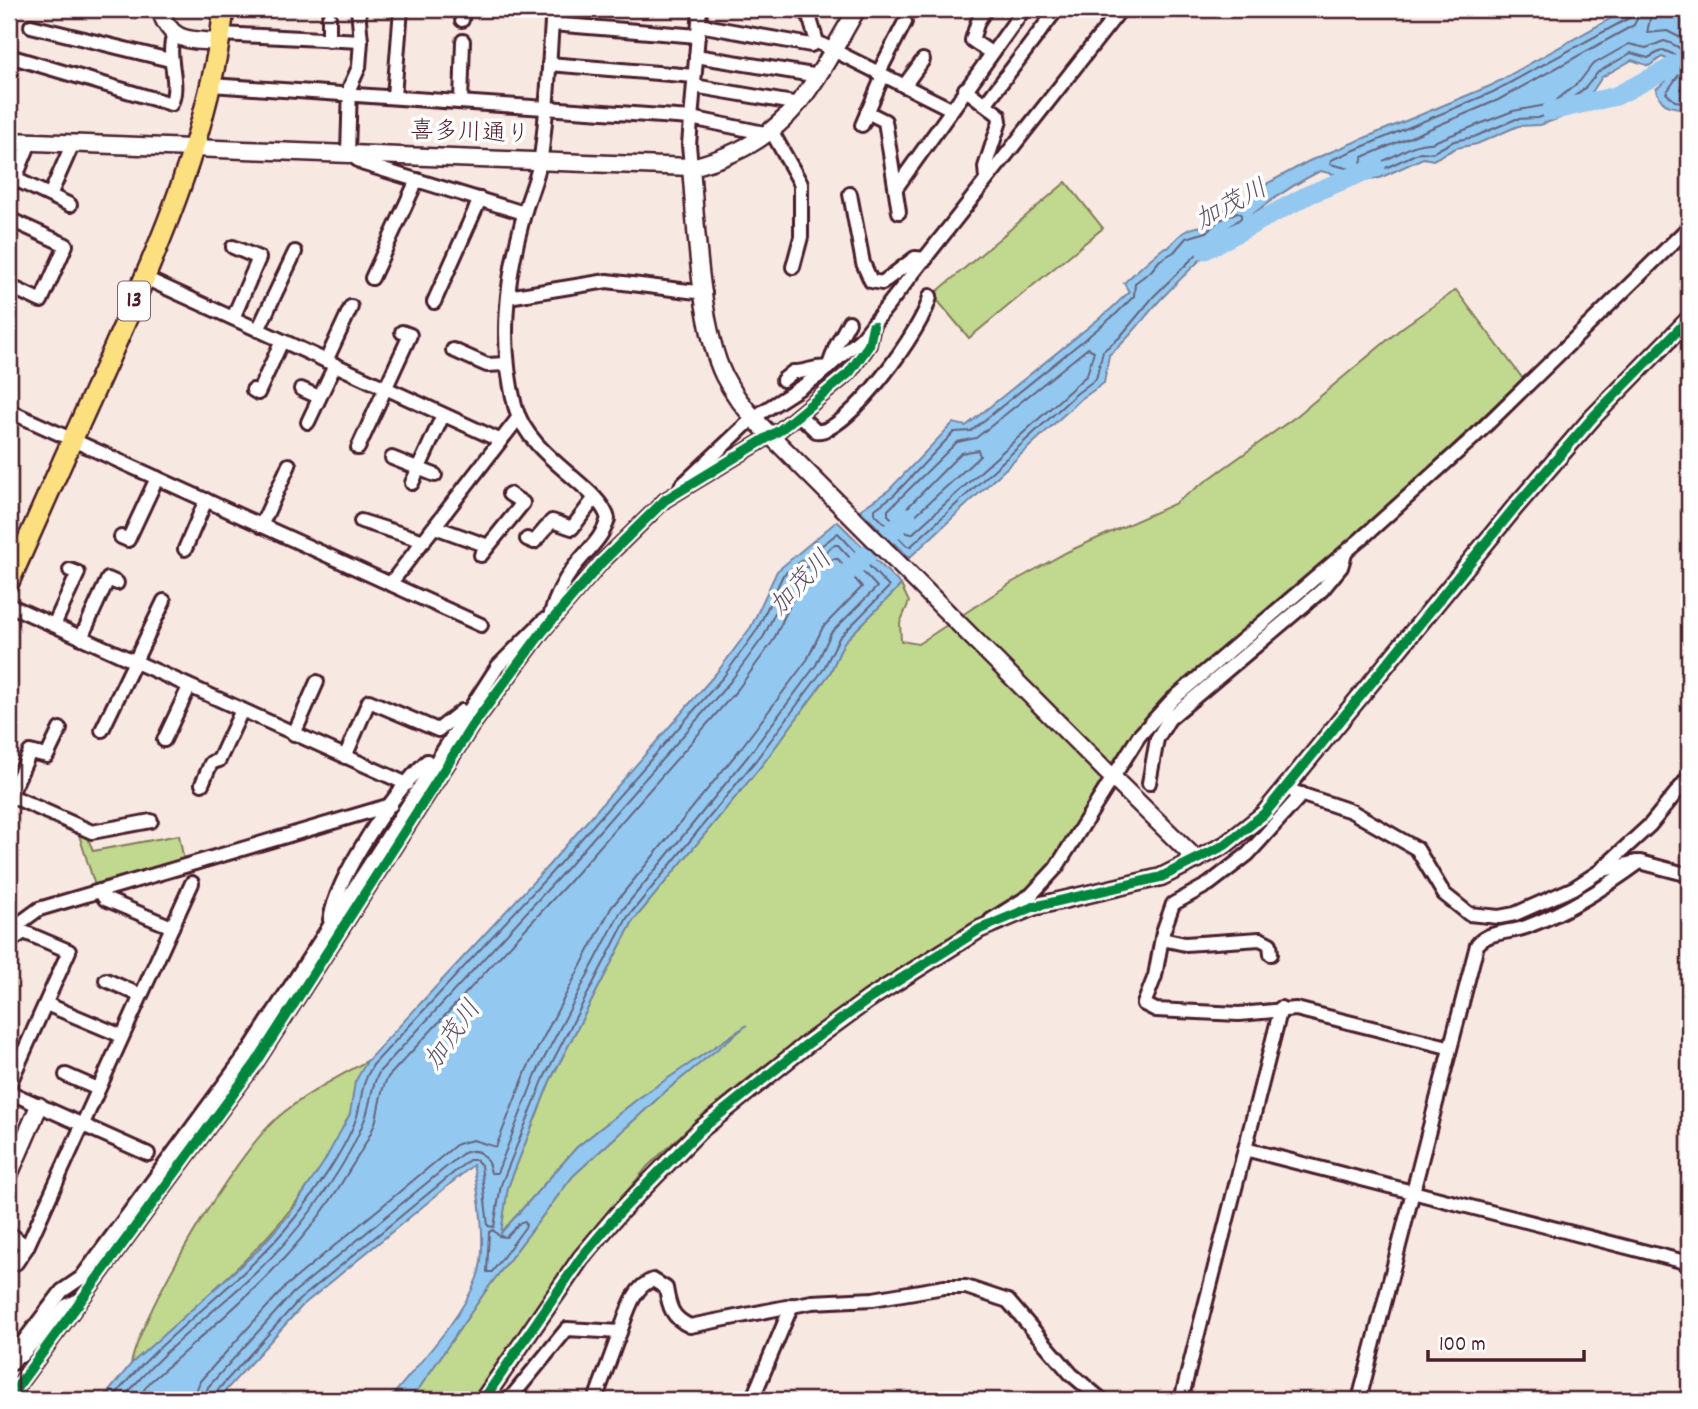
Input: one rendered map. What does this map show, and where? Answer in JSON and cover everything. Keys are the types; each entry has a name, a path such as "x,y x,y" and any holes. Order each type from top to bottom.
{"main road":[{"name":"13","path":"9,582 145,278 196,148 211,85 224,9"}],"street":[{"path":"160,9 166,27 174,34 220,38 361,41"},
{"path":"358,9 361,41 359,67 350,93 348,153 364,164 524,213"},
{"path":"394,96 401,9"},
{"path":"11,1366 23,1342 54,1301 62,1291 81,1279 243,1060 469,708 512,650 552,617 565,580 606,526 607,514 550,460 519,417 506,364 508,297 524,213 541,159 553,9"},
{"path":"700,9 689,145 705,293 714,345 724,376 756,421 1196,860"},
{"path":"790,9 807,10 817,42 951,109"},
{"name":"喜多川通り","path":"9,141 541,159 691,167 718,160 771,133 799,104 819,76 857,9"},
{"path":"986,9 978,21 972,40 991,53"},
{"path":"895,188 1024,9"},
{"path":"986,103 1057,9"},
{"path":"9,1398 256,1063 472,726 552,617 602,562 665,500 756,421 828,368 873,326 986,178 1121,9"},
{"path":"329,17 329,40"},
{"path":"900,212 885,121 864,118 905,22"},
{"path":"552,24 698,30 811,45 817,42"},
{"path":"31,26 170,60"},
{"path":"9,56 170,104 174,93 168,48 174,34"},
{"path":"460,100 463,41"},
{"path":"696,56 819,76"},
{"path":"904,86 923,60"},
{"path":"549,64 694,81 799,104"},
{"path":"211,85 460,100 691,118 771,133 801,184 802,237 793,267"},
{"path":"965,89 999,115 1000,121 985,167 986,178"},
{"path":"30,142 15,179 70,205"},
{"path":"50,195 73,143"},
{"path":"373,279 417,180"},
{"path":"850,194 863,263 871,281 882,283 915,258 926,259"},
{"path":"434,302 480,199"},
{"path":"9,219 66,245 41,301 9,286"},
{"path":"483,1400 582,1258 626,1205 700,1130 869,999 979,929 1006,908 1031,895 1056,868 1081,824 1114,778 1139,736 1172,700 1346,552 1472,438 1689,227"},
{"path":"233,247 259,258 233,318"},
{"path":"258,330 295,253"},
{"path":"145,278 499,440"},
{"path":"508,297 607,281 705,293"},
{"path":"799,415 817,431 831,428 872,390 894,363 923,318 930,296"},
{"path":"308,422 351,307"},
{"path":"1448,1047 1296,1009 1281,1008 1238,1014 1148,1007 1143,1001 1155,976 1162,939 1173,904 1209,884 1248,854 1515,507 1594,416 1689,318"},
{"path":"828,368 835,346 849,322"},
{"path":"665,500 764,441 799,415 862,359 874,334 873,326"},
{"path":"358,448 410,335 402,332"},
{"path":"253,390 258,393 282,341"},
{"path":"453,350 486,365 506,364"},
{"path":"783,380 793,372 803,372 820,366 828,368"},
{"path":"302,389 319,397"},
{"path":"9,411 481,625"},
{"path":"412,483 443,415"},
{"path":"390,584 495,452 499,440 519,417"},
{"path":"393,458 435,475"},
{"path":"261,526 289,465"},
{"path":"121,537 128,540 157,478"},
{"path":"435,527 485,551 523,503 509,494"},
{"path":"527,539 534,542 552,521 572,528 594,499"},
{"path":"185,549 206,500"},
{"path":"361,521 424,541"},
{"path":"1149,783 1157,738 1169,719 1322,590 1341,567 1346,552"},
{"path":"54,625 78,573 70,570"},
{"path":"81,638 108,579 117,583"},
{"path":"102,730 164,601"},
{"path":"9,605 407,784"},
{"path":"294,734 317,682"},
{"path":"164,740 189,687"},
{"path":"345,757 369,701 438,730 469,708"},
{"path":"202,784 211,763 219,760 242,710"},
{"path":"60,729 47,757 30,752 9,795 92,832 151,821"},
{"path":"329,927 339,889 391,805 407,784 441,751"},
{"path":"1295,792 1377,823 1388,834 1417,849 1444,894 1469,914 1499,918 1515,914 1574,888 1600,871 1650,825 1689,777"},
{"path":"979,929 1033,907 1161,877 1244,832 1295,792"},
{"path":"9,938 39,909 102,894 391,805"},
{"path":"1600,871 1632,861 1689,875"},
{"path":"1359,1400 1474,953 1482,938 1509,933 1586,901 1640,862"},
{"path":"16,1263 27,1247 192,883"},
{"path":"102,894 172,927"},
{"path":"9,938 24,932 69,951 9,1085"},
{"path":"1162,939 1185,944 1260,939 1270,944 1271,954"},
{"path":"106,980 140,995"},
{"path":"46,1004 122,1036"},
{"path":"1181,1400 1281,1008"},
{"path":"66,1075 98,1089"},
{"path":"9,1092 148,1154"},
{"path":"9,1175 39,1106"},
{"path":"1245,1149 1689,1263"},
{"path":"9,1233 27,1247"},
{"path":"595,1400 637,1291 645,1282 653,1280 666,1288 672,1313 679,1321 690,1326 793,1305 873,1299 944,1287 981,1290 1008,1301 1071,1374 1102,1400"},
{"path":"11,1366 66,1306 83,1298"},
{"path":"752,1400 793,1305"},
{"path":"509,1400 567,1329 620,1332"}],"green space":[{"path":"1066,182 1103,228 969,338 933,295"},
{"path":"1456,290 1523,379 1356,536 1168,696 1116,764 1051,866 1027,892 854,999 757,1071 696,1121 648,1166 565,1266 473,1400 411,1400 487,1289 573,1176 667,1090 737,1032 639,1098 577,1147 500,1234 508,1187 550,1081 633,921 762,765 830,673 844,642 901,585 909,602 900,623 901,641 918,644 1011,583 1067,552 1174,504 1298,415 1403,327"},
{"path":"86,833 93,851 179,835 185,866 97,892 79,835"},
{"path":"367,1061 346,1125 303,1193 234,1271 131,1364 139,1339 171,1272 215,1198 259,1137 277,1118 298,1102"}],"water":[{"path":"1634,9 1689,9 1689,111 1666,104 1656,89 1666,81 1663,77 1673,72 1671,61 1662,57 1649,66 1632,60 1602,77 1592,92 1560,118 1540,125 1518,126 1477,144 1456,148 1433,160 1423,158 1380,178 1362,180 1320,171 1255,212 1196,263 1109,355 1104,383 1081,399 909,558 860,510 889,490 953,423 966,426 1111,309 1129,292 1124,283 1165,247 1168,248 1183,232 1204,226 1213,215 1259,194 1268,183 1309,161 1490,86 1617,15"},
{"path":"837,521 901,585 844,642 830,673 762,765 633,921 550,1081 508,1187 501,1233 577,1147 639,1098 747,1025 667,1090 573,1176 487,1289 411,1400 389,1400 438,1342 470,1294 477,1278 482,1238 473,1165 303,1305 217,1400 102,1400 131,1364 257,1251 289,1215 324,1162 350,1114 355,1082 367,1061 548,866 718,671 751,627 777,571"}],"waterway":[{"name":"加茂川","path":"1551,111 1616,96 1689,58"},
{"name":"加茂川","path":"1205,250 1310,194 1376,167"},
{"name":"加茂川","path":"849,571 907,517"}],"cycle path":[{"path":"483,1400 581,1258 618,1214 700,1130 806,1045 869,999 980,929 1033,907 1161,877 1225,845 1264,814 1515,507 1594,416 1689,319"},
{"path":"9,1398 256,1063 472,726 542,632 602,562 665,500 780,430 849,373 869,345 873,326"}]}
